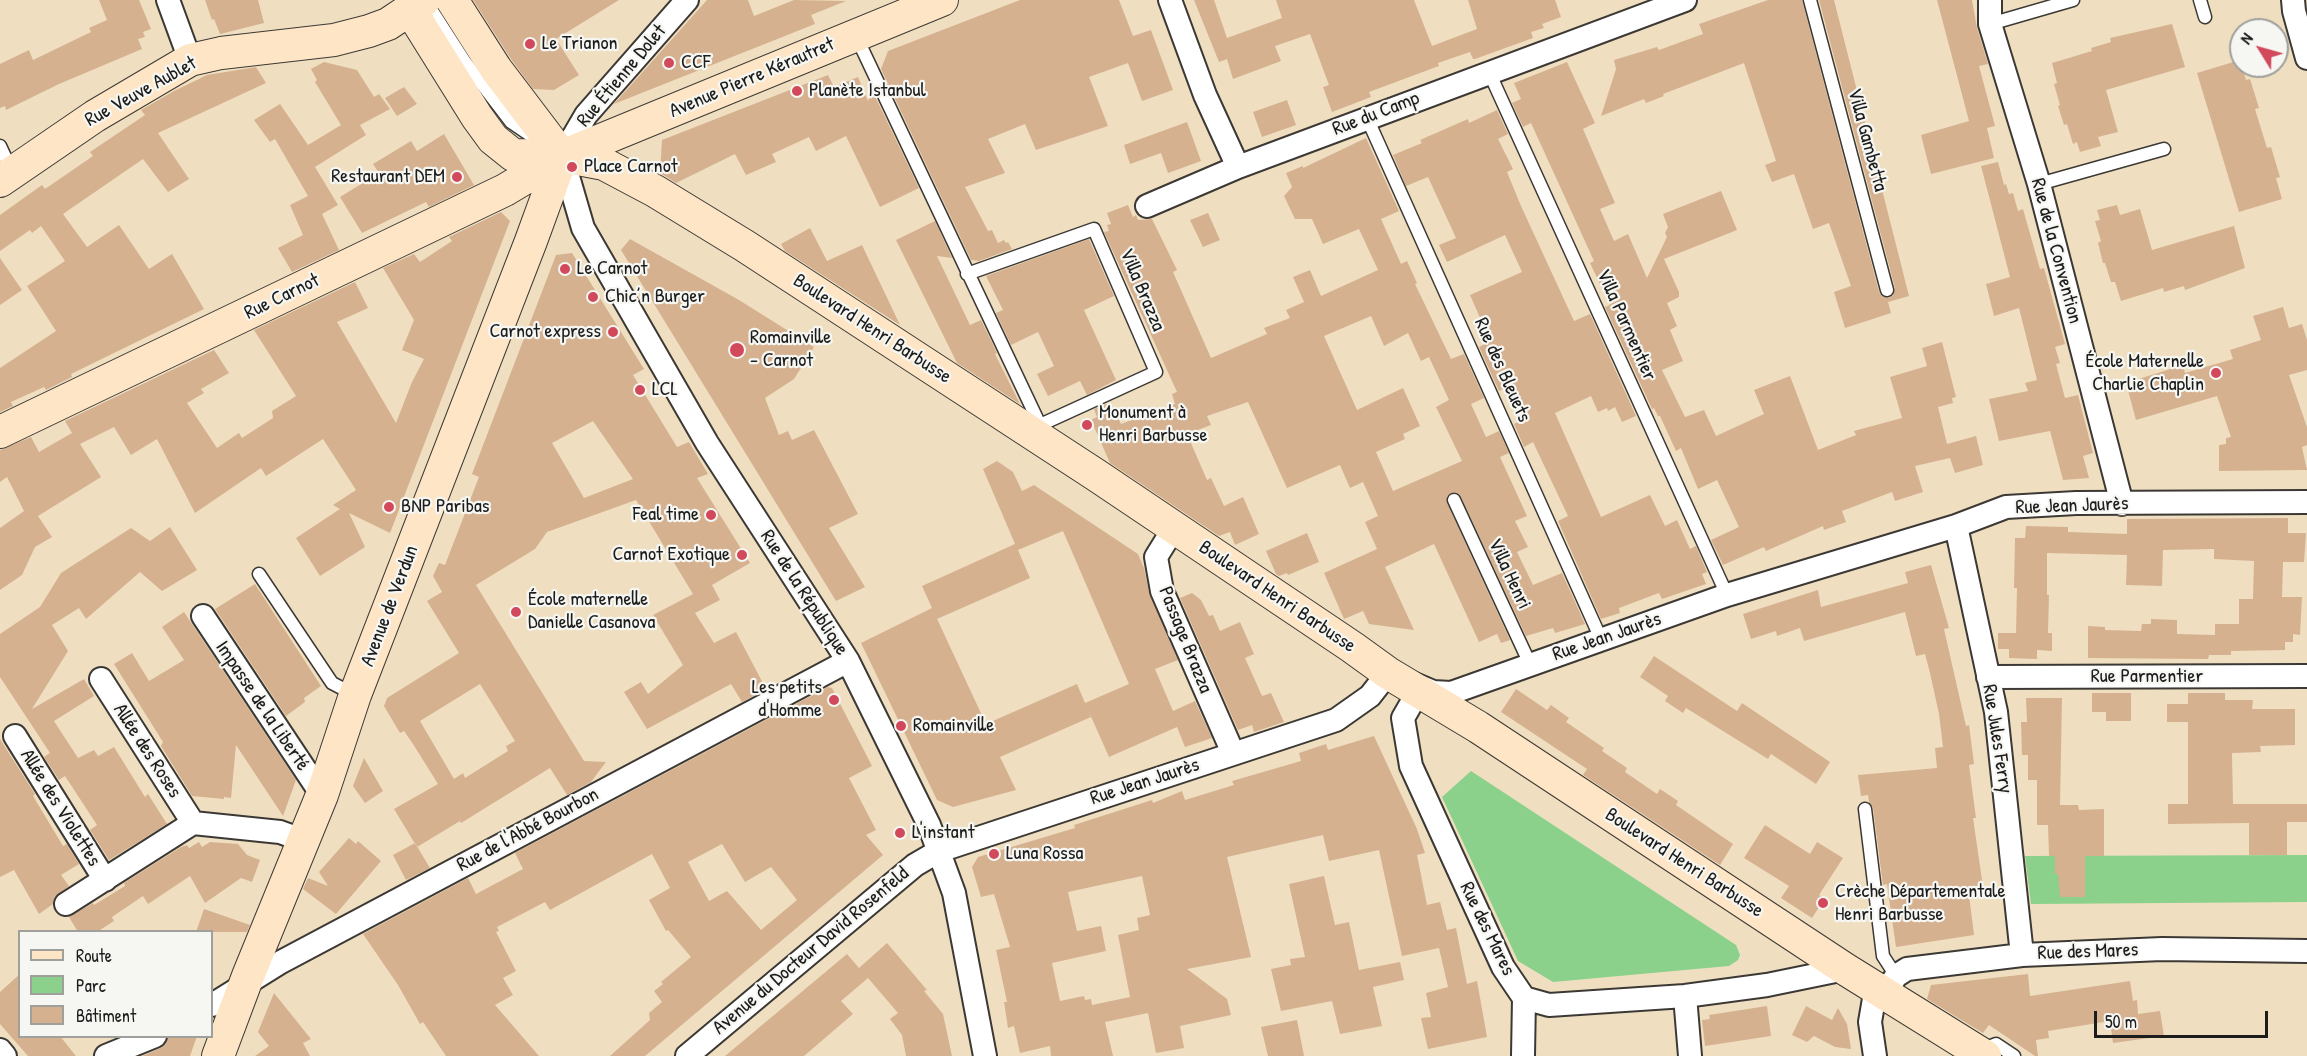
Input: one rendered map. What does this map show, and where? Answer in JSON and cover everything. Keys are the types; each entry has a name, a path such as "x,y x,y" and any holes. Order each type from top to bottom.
{"street":[{"path":"168,0 190,60"},
{"path":"452,0 496,69 562,156"},
{"name":"Rue Étienne Dolet","path":"562,156 586,115 687,0"},
{"name":"Avenue Pierre Kérautret","path":"562,156 942,0"},
{"path":"1170,0 1205,95 1239,167"},
{"name":"Rue du Camp","path":"1147,206 1239,167 1684,0"},
{"name":"Rue de la Convention","path":"1990,0 1990,24 2039,184 2122,504"},
{"path":"2293,0 2307,58"},
{"path":"418,2 419,24 493,139 513,155 562,156"},
{"name":"Rue Veuve Aublet","path":"4,167 190,60 221,53 334,40 388,24 418,2"},
{"name":"Boulevard Henri Barbusse","path":"562,156 604,164 655,191 1035,429 1174,528 1352,647 1381,682 1418,692 1478,727 1845,969 1886,981 1981,1054"},
{"name":"Rue Carnot","path":"0,432 505,190 562,156"},
{"name":"Rue de la République","path":"562,156 584,228 707,443 848,661 929,825 954,893 986,1056"},
{"name":"Avenue de Verdun","path":"218,1056 245,982 305,841 355,695 562,156"},
{"name":"Rue Jean Jaurès","path":"939,850 1336,720 1381,682 1433,692 1451,693 1727,595 1956,526 2006,507 2076,502 2122,504 2307,502"},
{"name":"Rue Jules Ferry","path":"1956,526 1996,712 2022,955"},
{"name":"Passage Brazza","path":"1174,528 1156,557 1162,591 1233,753"},
{"name":"Impasse de la Liberté","path":"203,616 322,795"},
{"name":"Rue de l'Abbé Bourbon","path":"213,1004 245,982 848,661"},
{"name":"Rue Parmentier","path":"1988,677 2307,676"},
{"name":"Allée des Roses","path":"101,679 193,824"},
{"name":"Rue des Mares","path":"1418,692 1403,718 1411,766 1503,967 1524,998 1549,1005 1685,996 1767,985 1845,969"},
{"name":"Allée des Violettes","path":"15,736 105,880"},
{"path":"66,904 193,824 280,832 305,841"},
{"name":"Avenue du Docteur David Rosenfeld","path":"687,1056 915,865 939,850"},
{"name":"Rue des Mares","path":"1886,981 1907,969 2022,955 2162,949 2306,955"},
{"path":"1875,1056 1870,1022 1886,981"},
{"path":"1685,996 1690,1056"},
{"path":"1524,998 1524,1056"},
{"path":"106,1056 150,1038"},
{"path":"0,1050 5,1056"}],"lane":[{"name":"Villa Gambetta","path":"1810,0 1887,290"},
{"path":"1990,24 2073,0"},
{"path":"2200,0 2205,16"},
{"path":"418,2 511,122 562,156"},
{"path":"855,35 967,274 1035,429"},
{"name":"Villa Parmentier","path":"1489,72 1727,595"},
{"name":"Rue des Bleuets","path":"1367,118 1601,639"},
{"path":"2039,184 2164,149"},
{"name":"Villa Brazza","path":"967,274 1094,230 1156,372 1035,429"},
{"name":"Villa Henri","path":"1454,500 1530,664"},
{"path":"259,574 332,683 355,695"},
{"path":"1865,809 1886,981"},
{"path":"1981,1054 1996,1044 2014,1056"}],"green space":[{"path":"1471,771 1736,945 1740,955 1738,960 1729,966 1553,982 1518,961 1442,797"},
{"path":"2307,855 2307,902 2031,904 2025,856"}],"building":[{"path":"99,0 139,0 151,29 143,32 145,37 138,39 142,49 59,84 6,110 5,106 0,108 0,64 29,50 33,60 91,32 89,28 107,20"},
{"path":"205,0 258,0 264,23 220,34"},
{"name":"Le Trianon","path":"473,0 619,0 556,39 579,75 554,90 533,89"},
{"path":"707,0 748,0 754,16 794,0 846,1 811,15 815,24 614,104"},
{"path":"1020,0 1119,0 1133,36 1151,30 1173,90 1142,101 1128,63 1089,77 1108,126 1036,150 1025,124 988,139 1005,173 965,187 988,231 992,230 998,243 1004,240 1012,249 979,261 971,260 881,69 888,51"},
{"path":"1194,0 1214,0 1227,38 1282,18 1276,0 1414,0 1432,46 1477,29 1468,0 1555,0 1561,17 1542,24 1544,28 1531,32 1533,38 1475,59 1470,52 1438,63 1439,66 1369,92 1371,97 1332,112 1323,87 1329,85 1310,34 1275,46 1281,61 1233,79 1227,59 1219,62"},
{"path":"1768,0 1802,0 1879,292 1882,296 1889,298 1893,295 1895,288 1819,0 1834,0 1909,296 1888,302 1891,313 1845,328 1834,292 1851,286 1829,223 1813,229 1794,174 1772,182 1765,165 1776,161 1744,63 1663,94 1664,96 1646,103 1644,99 1601,116 1616,69 1614,60 1657,47 1659,50 1703,34 1699,24"},
{"path":"1937,0 1972,0 1977,28 1988,64 1979,66 1995,126 1987,128 1994,158 1931,174 1921,135 1969,121"},
{"path":"2172,24 2185,67 2106,90 2118,132 2098,137 2101,146 2080,152 2077,142 2073,144 2058,106 2060,105 2054,84 2057,83 2052,63 2092,51 2091,48 2111,42 2110,38"},
{"path":"324,62 357,70 374,97 379,94 390,109 360,125 366,135 315,167 338,205 322,214 339,250 292,272 278,248 303,235 290,205 308,196 275,139 270,142 254,120 280,104 308,145 341,125 315,82 317,80 311,69"},
{"path":"1567,62 1595,123 1583,129 1615,203 1600,209 1614,241 1628,234 1647,278 1667,237 1665,233 1668,227 1663,214 1721,191 1737,230 1664,259 1679,292 1679,297 1667,303 1677,326 1670,330 1683,361 1662,370 1685,417 1704,410 1716,436 1764,414 1754,390 1790,376 1818,450 1856,435 1854,431 1902,418 1890,377 1927,366 1922,348 1942,342 1956,397 1952,398 1953,403 1938,407 1947,444 1976,436 1983,465 1955,473 1950,458 1915,466 1923,492 1895,501 1892,492 1842,511 1846,522 1824,530 1823,526 1766,551 1764,547 1723,565 1711,540 1739,527 1717,480 1698,489 1681,448 1676,451 1660,416 1654,408 1652,409 1605,307 1610,305 1590,263 1594,261 1531,123 1523,127 1512,103 1521,99 1514,83"},
{"path":"2229,63 2229,78 2250,79 2259,108 2255,109 2267,148 2271,147 2280,177 2276,178 2282,199 2239,212 2197,73"},
{"path":"256,67 266,83 158,133 189,179 168,192 143,159 63,214 87,247 119,225 149,269 172,254 204,309 71,374 72,377 46,390 44,387 11,402 13,406 0,412 0,368 56,331 27,286 65,261 41,226 32,233 30,230 0,251 0,215 42,185 45,189 93,156 90,152 145,115 141,110 207,75"},
{"path":"828,75 834,87 858,77 868,101 872,90 919,188 880,207 846,136 816,151 809,137 772,154 776,162 746,175 735,154 676,183 660,173 662,140"},
{"path":"404,87 417,104 397,116 385,98"},
{"path":"1287,100 1296,125 1262,137 1253,112"},
{"path":"1497,110 1508,134 1498,139 1513,169 1507,172 1521,206 1574,321 1590,314 1636,416 1622,422 1615,407 1608,411 1607,408 1598,412 1591,396 1555,413 1601,517 1650,495 1665,526 1677,520 1690,549 1696,546 1707,572 1702,574 1706,584 1662,599 1659,593 1619,608 1620,613 1601,619 1558,521 1568,516 1533,442 1524,447 1514,424 1520,421 1505,388 1499,391 1479,347 1485,344 1482,338 1488,336 1470,295 1522,272 1505,235 1447,262 1439,245 1456,238 1428,177 1406,186 1393,155 1422,143 1420,140 1468,119 1469,123"},
{"path":"1187,122 1201,161 1168,173 1161,153 1130,164 1124,145"},
{"path":"444,134 474,185 429,207 426,202 362,233 340,197 379,173 373,164 411,141 417,151"},
{"path":"1366,138 1399,211 1381,219 1401,264 1407,261 1417,283 1415,284 1451,359 1464,354 1484,398 1471,404 1486,437 1499,431 1509,453 1500,457 1527,516 1515,521 1528,547 1517,552 1533,585 1562,573 1585,624 1555,633 1553,628 1526,636 1461,497 1454,492 1447,496 1447,503 1510,640 1501,643 1497,634 1479,642 1434,544 1385,567 1414,630 1369,624 1363,611 1344,619 1324,573 1377,549 1365,522 1378,516 1363,482 1350,488 1340,465 1287,488 1248,402 1207,416 1211,425 1187,434 1207,480 1211,478 1224,506 1243,497 1259,534 1235,545 1230,532 1219,536 1110,463 1091,420 1097,417 1094,409 1108,403 1115,410 1121,424 1175,404 1172,394 1177,392 1104,232 1109,231 1107,225 1111,224 1107,213 1128,205 1133,217 1136,215 1138,220 1152,219 1177,270 1173,272 1211,358 1267,334 1264,328 1290,318 1286,310 1304,302 1293,277 1310,270 1321,296 1378,270 1359,229 1323,244 1312,219 1295,219 1284,196 1292,187 1286,173 1303,166 1303,168","holes":["1371,316 1384,346 1408,333 1421,361 1429,357 1449,400 1436,407 1462,461 1393,491 1376,452 1405,439 1403,434 1420,426 1403,388 1357,410 1324,336"]},
{"path":"1998,162 2004,185 2006,184 2009,194 2013,193 2018,211 2023,209 2040,269 2044,268 2065,344 2055,347 2060,363 2056,364 2065,398 2078,395 2093,453 2083,456 2089,478 2063,480 2050,431 1999,441 1989,399 2028,391 2025,383 2037,380 2019,308 1994,316 1986,284 2010,277 1981,166"},
{"path":"2117,205 2120,215 2140,209 2152,250 2234,226 2245,268 2185,290 2184,286 2164,292 2163,288 2121,301 2115,282 2111,282 2105,263 2103,263 2098,243 2101,241 2095,221 2100,220 2097,210"},
{"path":"501,212 510,221 390,533 349,513 365,547 320,576 296,538 340,509 333,505 356,490 323,439 266,476 261,468 195,513 157,439 131,455 114,427 80,444 101,477 38,516 52,537 35,547 22,575 0,590 0,528 24,511 7,477 0,482 0,450 31,437 39,452 72,433 65,421 214,350 229,373 201,389 204,393 187,403 217,448 239,433 242,438 273,418 272,411 296,396 254,330 355,282 368,308 337,322 396,423 424,359 402,350 414,320 383,268 414,254 420,262 452,241 449,237"},
{"path":"1208,213 1220,240 1203,247 1190,220"},
{"path":"935,221 952,258 937,256 970,325 981,320 1020,404 957,363 896,240"},
{"path":"810,228 827,261 862,245 900,325 785,251 781,244"},
{"path":"630,239 739,300 814,347 794,379 765,398 779,435 788,431 792,440 814,430 858,514 829,528 865,587 836,601 621,250"},
{"path":"1089,239 1114,296 1084,310 1116,380 1087,395 1080,381 1048,396 1037,374 1054,366 1038,332 1011,345 996,313 1003,310 986,276"},
{"path":"572,253 644,369 633,375 677,447 689,442 708,474 697,478 750,563 712,585 720,600 695,613 714,643 736,632 766,689 742,702 731,684 647,729 624,692 641,682 648,694 683,665 653,615 693,594 636,500 547,532 535,549 476,585 584,761 606,762 591,782 567,795 550,768 461,823 460,821 417,847 394,809 438,784 404,731 400,733 384,706 387,698 459,653 427,601 442,592 433,576 439,563 445,565 479,477 472,474 556,255","holes":["593,421 633,479 584,498 552,443","480,684 515,741 506,746 508,751 465,778 463,773 454,779 420,721"]},
{"path":"0,258 22,290 0,305"},
{"path":"2283,307 2289,328 2302,324 2307,340 2307,370 2289,375 2307,427 2307,445 2302,447 2307,470 2219,471 2219,445 2226,444 2226,438 2231,437 2217,396 2136,420 2126,383 2183,365 2185,373 2233,359 2230,350 2261,340 2253,316"},
{"path":"997,461 1013,472 1022,491 1034,485 1138,554 1144,568 1150,596 1178,660 1155,669 1173,711 1195,701 1212,738 1185,747 1177,727 1109,757 1085,703 1129,684 1063,531 1018,550 1030,578 937,619 922,586 1015,544 983,469"},
{"path":"2288,518 2288,533 2306,533 2304,562 2283,562 2282,597 2302,597 2300,635 2293,634 2293,642 2285,642 2285,650 2231,651 2231,655 2209,655 2208,659 2088,658 2088,626 2105,627 2105,630 2141,631 2142,624 2151,624 2151,619 2177,620 2177,634 2215,635 2215,624 2239,624 2239,599 2253,599 2254,561 2214,559 2214,549 2163,550 2162,586 2126,585 2127,555 2047,553 2048,633 2052,633 2052,651 2037,650 2037,659 2009,658 2009,649 1998,649 1998,633 2016,633 2015,538 2025,538 2026,526 2068,527 2068,532 2127,534 2127,519"},
{"path":"170,527 197,570 162,591 140,572 86,619 79,608 52,625 68,651 32,709 84,679 94,696 54,721 78,758 94,750 98,756 114,747 145,797 148,794 167,824 109,860 90,830 97,825 65,776 59,780 44,757 50,753 0,677 0,634 40,607 61,573 131,528 150,541"},
{"path":"1307,533 1319,562 1288,575 1287,573 1279,576 1276,574 1266,551"},
{"path":"1931,565 1949,628 1944,629 1966,726 1969,725 1974,764 1969,765 1976,818 1973,818 1984,894 1969,895 1974,935 1896,947 1887,884 1883,885 1873,808 1868,795 1861,796 1858,775 1937,768 1935,748 1943,747 1939,714 1925,654 1916,656 1905,612 1804,641 1800,628 1777,636 1776,631 1751,639 1743,614 1818,590 1821,607 1908,583 1905,572"},
{"path":"255,584 321,686 304,698 305,702 286,716 215,609"},
{"path":"1192,593 1201,600 1209,616 1213,615 1220,631 1240,622 1254,654 1245,658 1262,696 1271,693 1284,722 1254,732 1252,725 1238,730 1180,598"},
{"path":"932,608 986,724 1077,684 1091,717 1000,757 1016,790 953,807 937,800 861,643"},
{"path":"184,612 296,780 283,816 236,745 231,798 192,796 161,746 163,742 114,664 132,653 149,681 184,660 162,627"},
{"path":"1654,656 1737,711 1742,703 1830,762 1816,784 1771,754 1768,759 1686,708 1683,713 1665,701 1668,696 1640,677"},
{"path":"828,687 832,688 872,766 849,778 876,830 866,835 883,855 645,1056 610,1056 650,1020 649,1013 662,1002 654,991 663,984 661,982 691,957 668,930 666,931 649,900 670,888 652,854 550,910 545,902 497,927 499,931 496,932 516,971 503,978 513,995 495,1005 539,1056 446,1056 423,1022 420,1024 398,985 363,934 468,878 476,894 523,869 515,853","holes":["722,844 745,882 771,867 797,900 761,930 727,891 709,901 688,862"]},
{"path":"1516,689 1547,710 1551,705 1569,718 1566,722 1604,748 1602,751 1627,768 1625,772 1657,794 1660,789 1678,801 1676,805 1733,844 1720,865 1583,775 1587,769 1501,712"},
{"path":"2092,693 2131,693 2131,721 2106,721 2106,712 2092,712"},
{"path":"2188,693 2225,693 2225,700 2253,700 2252,709 2295,709 2295,745 2260,746 2261,752 2232,753 2233,804 2307,804 2307,822 2287,822 2287,855 2249,855 2249,823 2168,824 2168,804 2188,804 2188,722 2167,722 2167,704 2188,704"},
{"path":"2026,698 2062,698 2060,805 2078,805 2079,810 2104,809 2104,856 2085,856 2085,897 2060,897 2058,874 2055,874 2055,856 2049,856 2048,825 2037,825 2037,780 2028,780 2028,755 2022,755 2021,722 2027,722"},
{"path":"1374,736 1417,829 1425,853 1417,855 1427,905 1440,902 1447,930 1456,928 1467,984 1477,981 1487,1037 1428,1049 1421,1018 1431,1017 1426,993 1448,987 1439,948 1402,956 1379,850 1329,861 1323,835 1227,857 1251,957 1187,969 1227,999 1231,1015 1180,1026 1184,1048 1156,1053 1148,1013 1105,1022 1113,1056 1051,1056 1050,1046 1020,1053 1014,1026 1008,1028 1004,1002 1007,1002 996,950 1010,947 994,894 981,897 972,867 978,857 1075,828 1074,825 1152,800 1153,803 1182,791 1185,800 1234,785 1232,781 1301,761 1299,753 1326,744 1328,750","holes":["1142,876 1150,915 1137,918 1139,930 1118,935 1130,997 1092,1005 1091,999 1085,1000 1084,996 1060,1001 1052,963 1106,951 1101,926 1077,931 1068,892"]},
{"path":"0,739 35,794 33,796 63,846 67,844 79,864 61,875 69,886 54,897 53,904 39,914 14,870 0,877"},
{"path":"364,758 383,791 365,803 353,786"},
{"path":"1765,825 1810,854 1817,842 1843,858 1819,895 1825,898 1812,918 1781,898 1789,886 1744,858"},
{"path":"349,838 356,844 358,841 381,861 336,914 303,889 308,878 328,886 319,872"},
{"path":"199,842 202,847 210,842 238,844 247,855 260,860 252,882 241,878 205,903 190,876 148,904 143,896 112,917 114,921 100,930 77,930 69,917 125,886 124,883 181,847 187,845 189,848"},
{"path":"415,843 430,868 406,880 393,855"},
{"path":"1324,876 1335,925 1349,922 1359,970 1400,962 1404,980 1373,987 1382,1026 1340,1034 1332,1001 1281,1011 1271,969 1291,965 1290,959 1305,957 1289,884"},
{"path":"204,909 250,925 247,932 197,930"},
{"path":"887,943 927,990 924,991 943,1014 952,1056 906,1056 902,1035 890,1019 898,1013 868,978 841,1001 853,1014 804,1056 725,1056 847,954 859,968"},
{"path":"2028,974 2030,996 2130,981 2133,1001 2137,1000 2138,1014 2160,1011 2164,1036 2113,1043 2110,1021 2048,1031 2049,1038 2036,1040 2038,1056 2035,1056 1989,1025 1983,1033 1927,999 1931,985"},
{"path":"18,976 18,1038 62,1038 76,1056 28,1056 0,1024 0,992"},
{"path":"274,993 311,1039 303,1043 310,1056 255,1056 269,1046 258,1032"},
{"path":"1767,1006 1771,1036 1705,1046 1702,1020 1710,1019 1709,1015"},
{"path":"1806,1006 1832,1020 1838,1008 1847,1024 1851,1049 1835,1047 1814,1036 1807,1042 1792,1035"},
{"path":"1297,1020 1304,1056 1268,1056 1261,1027"},
{"path":"168,1038 196,1038 190,1056 142,1056 166,1044"}],"place":[{"name":"Le Trianon","path":"530,44"},
{"name":"CCF","path":"669,63"},
{"name":"Planète Istanbul","path":"797,91"},
{"name":"Place Carnot","path":"572,167"},
{"name":"Restaurant DEM","path":"457,177"},
{"name":"Le Carnot","path":"565,269"},
{"name":"Chic’n Burger","path":"593,297"},
{"name":"Carnot express","path":"613,332"},
{"name":"Romainville - Carnot","path":"737,350"},
{"name":"École Maternelle Charlie Chaplin","path":"2216,373"},
{"name":"LCL","path":"640,390"},
{"name":"Monument à Henri Barbusse","path":"1087,425"},
{"name":"BNP Paribas","path":"389,507"},
{"name":"Feal time","path":"711,515"},
{"name":"Carnot Exotique","path":"742,555"},
{"name":"École maternelle Danielle Casanova","path":"516,612"},
{"name":"Les petits d'Homme","path":"834,700"},
{"name":"Romainville","path":"901,726"},
{"name":"L'instant","path":"900,833"},
{"name":"Luna Rossa","path":"994,854"},
{"name":"Crèche Départementale Henri Barbusse","path":"1823,903"}]}
